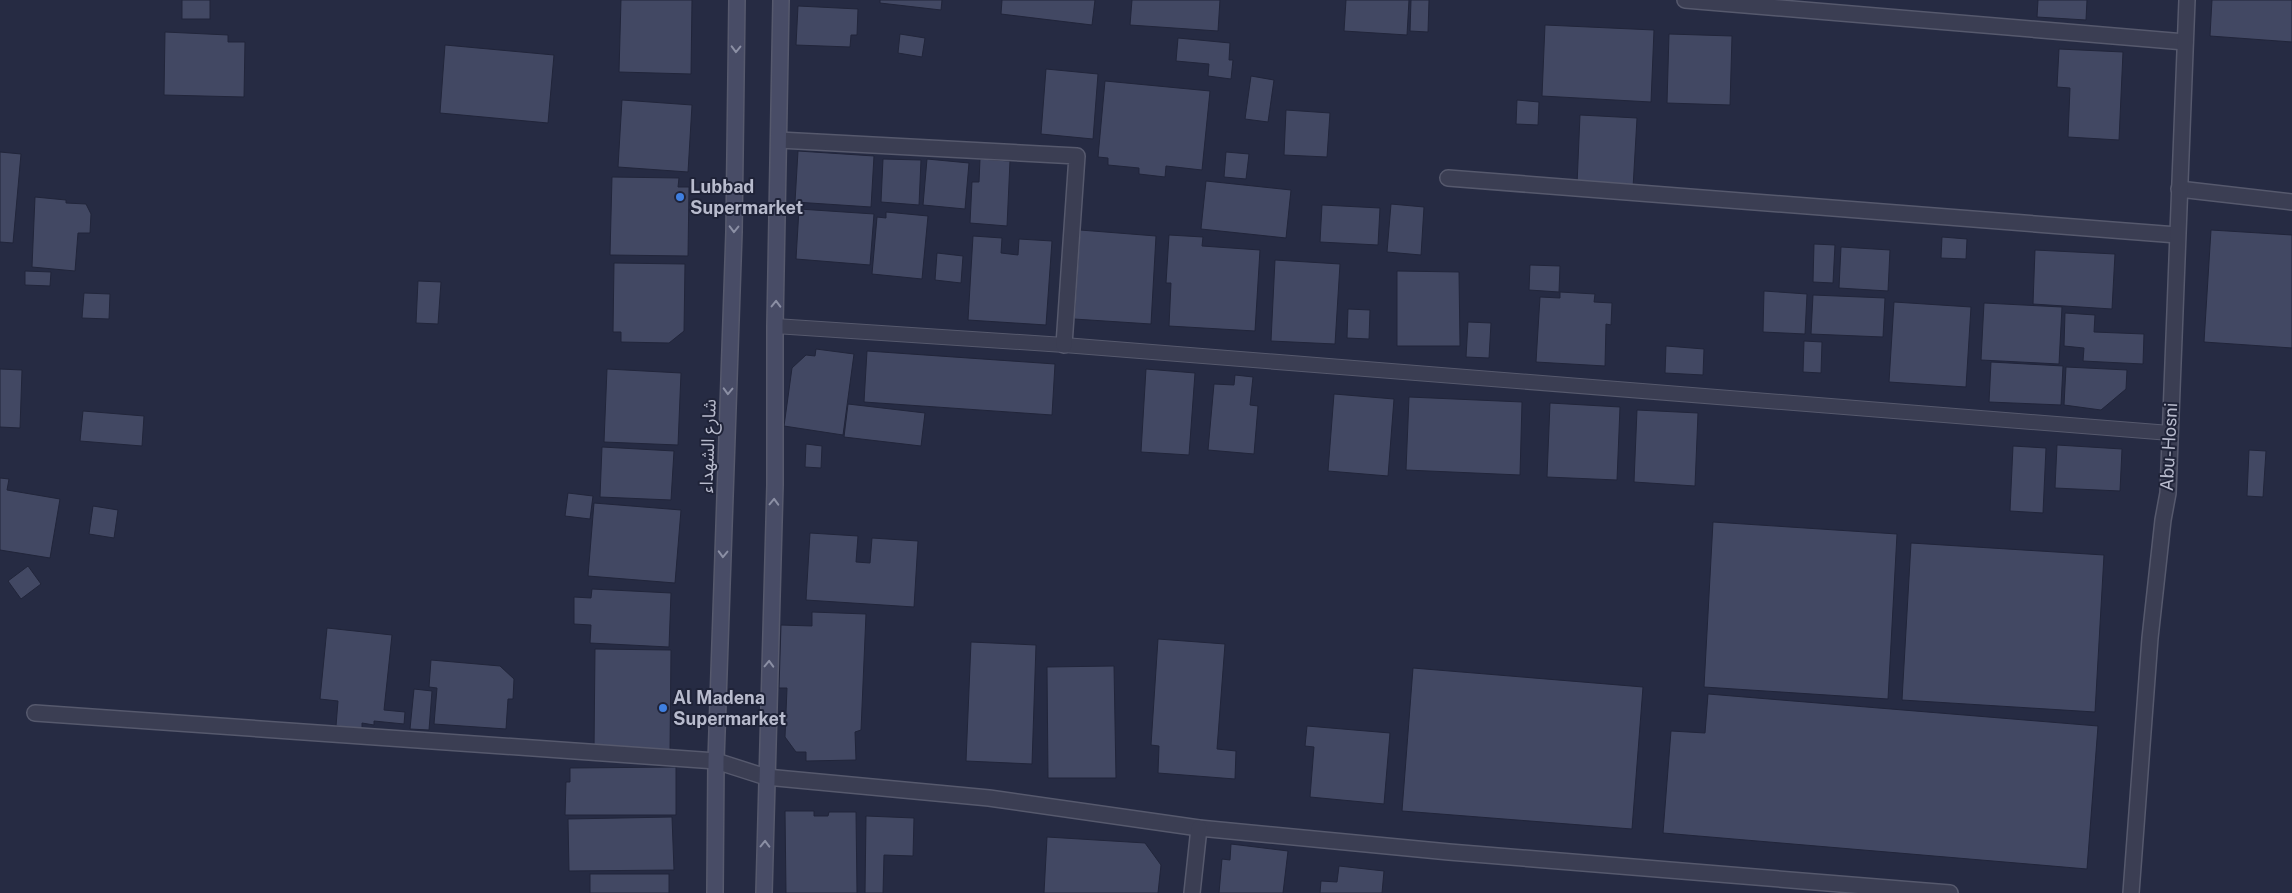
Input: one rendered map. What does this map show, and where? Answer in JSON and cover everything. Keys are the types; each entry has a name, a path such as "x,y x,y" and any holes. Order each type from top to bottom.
{"main road":[{"name":"شارع الشهداء","path":"715,893 716,761 733,242 737,0"},
{"path":"764,893 775,485 775,326 781,0"}],"street":[{"path":"1685,0 2186,42"},
{"name":"Abu-Hosni","path":"2131,893 2150,638 2168,493 2187,0"},
{"path":"779,140 1077,156 1064,345"},
{"path":"1448,178 2177,235"},
{"path":"2179,189 2292,202"},
{"path":"35,713 716,761 766,777 990,798 1198,828 1449,852 1950,893"},
{"path":"1192,893 1198,828"}],"lane":[{"path":"775,326 1064,345 2170,433"}],"building":[{"path":"182,0 210,0 210,19 182,19"},
{"path":"621,0 692,0 691,74 619,72"},
{"path":"880,0 942,0 941,10 880,3"},
{"path":"1002,0 1095,0 1092,25 1001,14"},
{"path":"1132,0 1220,0 1218,31 1130,25"},
{"path":"1346,0 1409,0 1407,35 1344,31"},
{"path":"1411,0 1429,0 1428,32 1410,31"},
{"path":"2038,0 2087,0 2086,20 2037,17"},
{"path":"2212,0 2292,0 2292,42 2210,36"},
{"path":"798,6 858,9 857,35 851,35 850,47 796,45"},
{"path":"1545,25 1654,30 1651,102 1542,96"},
{"path":"165,32 228,35 228,42 245,42 244,97 164,95"},
{"path":"900,34 925,38 922,57 898,53"},
{"path":"1669,34 1732,36 1730,105 1667,103"},
{"path":"1178,38 1230,43 1229,60 1233,60 1231,79 1208,76 1209,64 1176,61"},
{"path":"445,45 554,55 548,123 440,113"},
{"path":"2059,49 2123,52 2119,140 2068,137 2070,88 2057,87"},
{"path":"1046,69 1098,74 1093,139 1041,134"},
{"path":"1251,76 1274,80 1268,122 1245,119"},
{"path":"1105,81 1210,91 1202,170 1166,166 1165,177 1139,174 1139,168 1108,165 1108,158 1098,157"},
{"path":"622,100 692,105 688,172 618,167"},
{"path":"1517,100 1539,102 1538,125 1516,124"},
{"path":"1286,110 1330,113 1327,157 1284,155"},
{"path":"1580,115 1637,118 1633,188 1577,185"},
{"path":"798,151 874,156 871,207 795,202"},
{"path":"0,152 21,154 13,243 0,242"},
{"path":"1226,152 1249,154 1246,179 1224,177"},
{"path":"883,159 921,160 919,205 881,202"},
{"path":"927,159 969,163 965,209 923,205"},
{"path":"980,159 1010,161 1007,226 970,223 972,182 979,182"},
{"path":"612,177 679,178 678,187 689,187 688,256 610,255"},
{"path":"1206,181 1291,190 1286,238 1201,229"},
{"path":"35,197 66,200 66,203 86,204 91,214 90,233 78,233 75,271 32,267"},
{"path":"1391,204 1424,207 1421,255 1387,252"},
{"path":"1322,205 1380,208 1378,245 1320,242"},
{"path":"799,209 874,214 870,265 796,259"},
{"path":"886,212 928,216 922,279 872,274 877,217 886,218"},
{"path":"1080,230 1156,236 1151,324 1074,319"},
{"path":"2211,230 2292,235 2292,348 2204,342"},
{"path":"1169,235 1203,237 1202,246 1260,250 1255,331 1169,326 1171,283 1166,283"},
{"path":"973,236 1002,238 1001,253 1018,255 1019,239 1052,241 1046,325 968,320"},
{"path":"1942,237 1967,239 1966,259 1941,258"},
{"path":"1814,244 1835,245 1833,283 1813,282"},
{"path":"1841,247 1890,250 1888,291 1839,288"},
{"path":"2035,250 2115,254 2112,309 2033,304"},
{"path":"937,253 963,256 961,283 935,280"},
{"path":"1275,260 1340,264 1335,344 1271,341"},
{"path":"614,263 685,264 684,331 669,343 621,342 621,332 613,332"},
{"path":"1530,265 1560,266 1559,292 1529,290"},
{"path":"25,271 51,272 50,286 25,285"},
{"path":"1397,271 1459,272 1460,346 1397,346"},
{"path":"418,281 441,282 438,324 416,323"},
{"path":"1764,291 1807,294 1805,334 1763,332"},
{"path":"1560,292 1595,294 1594,302 1612,303 1611,325 1606,324 1605,366 1536,362 1540,297 1560,298"},
{"path":"84,293 110,294 109,319 82,318"},
{"path":"1813,295 1885,298 1883,337 1811,334"},
{"path":"1894,302 1971,307 1966,387 1889,382"},
{"path":"1984,303 2062,307 2059,364 1981,360"},
{"path":"1348,309 1370,310 1369,339 1347,338"},
{"path":"2065,313 2095,315 2094,332 2144,334 2143,364 2083,361 2084,348 2064,346"},
{"path":"1468,322 1491,323 1489,358 1466,357"},
{"path":"1804,341 1822,342 1821,373 1803,372"},
{"path":"1666,346 1704,349 1703,375 1665,373"},
{"path":"816,349 854,354 843,435 784,426 792,368 806,355 815,356"},
{"path":"867,351 1055,364 1052,415 864,402"},
{"path":"1991,362 2063,366 2061,405 1989,402"},
{"path":"2066,367 2127,370 2126,389 2101,410 2064,405"},
{"path":"0,369 22,370 20,428 0,427"},
{"path":"607,369 681,373 678,445 604,442"},
{"path":"1146,369 1195,373 1189,455 1141,452"},
{"path":"1235,375 1253,377 1250,405 1258,406 1254,454 1208,450 1214,384 1234,385"},
{"path":"1334,394 1394,399 1388,476 1328,471"},
{"path":"1409,397 1522,402 1520,475 1406,470"},
{"path":"1550,403 1620,407 1617,480 1547,477"},
{"path":"848,404 925,413 921,446 844,437"},
{"path":"1637,410 1698,413 1695,486 1634,482"},
{"path":"83,411 144,416 142,446 80,441"},
{"path":"806,444 822,446 821,468 805,467"},
{"path":"2057,445 2122,449 2120,491 2055,488"},
{"path":"2013,446 2046,448 2043,513 2010,511"},
{"path":"602,447 674,451 671,500 600,497"},
{"path":"2249,450 2266,451 2263,497 2247,496"},
{"path":"0,478 9,479 7,490 60,499 50,558 0,550"},
{"path":"568,493 593,496 590,519 565,516"},
{"path":"594,503 681,510 675,583 588,576"},
{"path":"93,506 118,510 114,538 89,534"},
{"path":"1713,522 1897,534 1888,699 1704,687"},
{"path":"810,533 858,536 856,562 870,563 872,538 918,541 914,607 806,600"},
{"path":"1911,543 2104,555 2095,712 1902,700"},
{"path":"28,566 41,584 21,599 8,581"},
{"path":"592,589 671,593 669,647 590,643 591,625 574,624 574,597 591,598"},
{"path":"812,612 866,614 861,730 855,732 856,760 806,761 806,752 796,752 785,737 787,688 779,688 781,625 812,626"},
{"path":"327,628 392,635 384,710 405,712 404,724 374,721 374,725 362,723 362,729 336,726 338,701 320,699"},
{"path":"1158,639 1225,644 1217,749 1236,751 1235,779 1158,773 1159,746 1151,745"},
{"path":"971,642 1036,645 1032,764 966,761"},
{"path":"595,649 671,650 670,751 594,750"},
{"path":"431,660 500,666 514,679 513,699 508,699 506,729 434,724 437,688 429,687"},
{"path":"1114,666 1116,778 1048,778 1047,667"},
{"path":"1413,668 1643,687 1632,829 1402,811"},
{"path":"414,689 432,691 429,730 410,729"},
{"path":"1708,694 2098,726 2087,869 1663,833 1671,731 1705,733"},
{"path":"1307,726 1390,733 1384,804 1310,797 1314,747 1305,746"},
{"path":"676,767 676,815 565,815 566,782 570,782 570,768"},
{"path":"785,811 814,811 814,816 828,816 829,812 856,812 857,893 786,893"},
{"path":"866,816 914,818 913,856 884,855 883,893 865,893"},
{"path":"672,817 674,870 569,871 568,819"},
{"path":"1047,837 1145,843 1161,865 1158,893 1044,893"},
{"path":"1231,844 1288,851 1283,893 1219,893 1222,859 1230,860"},
{"path":"1339,866 1384,871 1382,893 1320,893 1321,881 1337,882"},
{"path":"590,874 669,874 669,893 590,893"}],"place":[{"name":"Lubbad Supermarket","path":"680,197"},
{"name":"Al Madena Supermarket","path":"663,708"}]}
